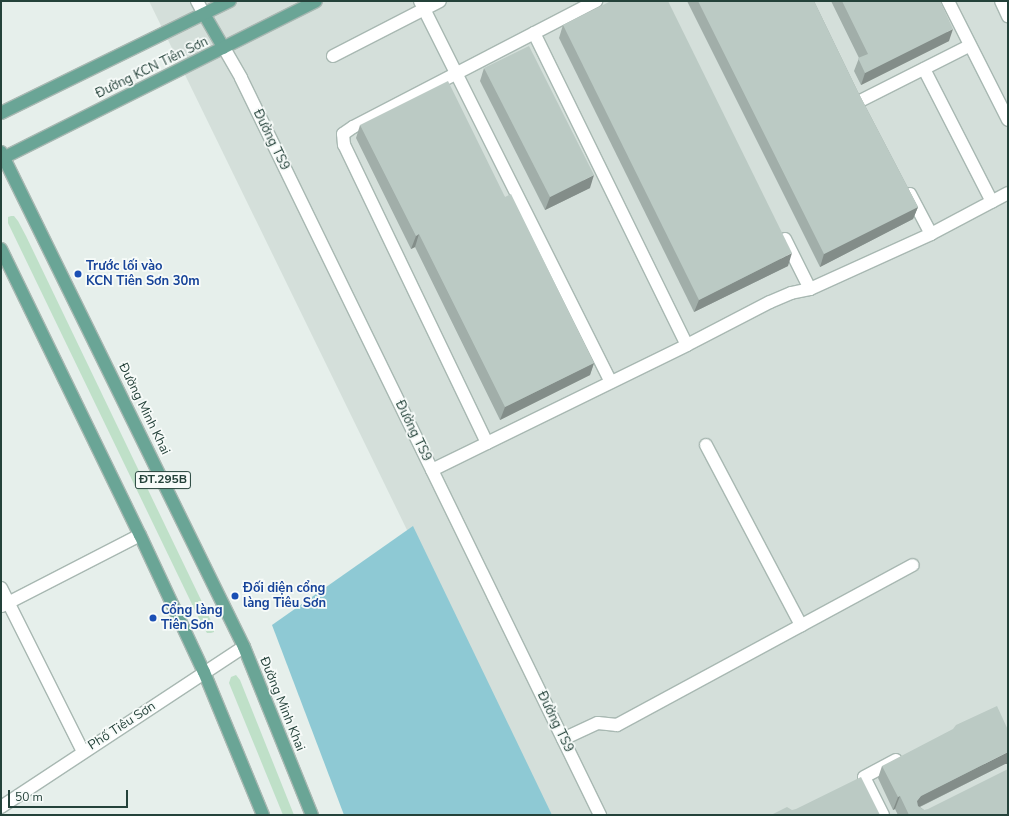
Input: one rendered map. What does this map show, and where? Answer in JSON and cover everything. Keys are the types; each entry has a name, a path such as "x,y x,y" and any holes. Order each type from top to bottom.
{"main road":[{"name":"Đường KCN Tiên Sơn","path":"1,113 230,1"},
{"name":"Đường KCN Tiên Sơn","path":"2,156 224,48 316,1"},
{"path":"204,14 224,48"},
{"name":"Đường Minh Khai","path":"2,156 244,647 312,815"},
{"name":"ĐT.295B","path":"2,256 140,535 204,672 263,815"}],"street":[{"path":"197,1 204,14"},
{"path":"333,56 422,5 440,1"},
{"path":"487,443 342,140 346,131 596,1"},
{"path":"948,1 969,46 1008,120"},
{"path":"1001,1 1008,16"},
{"path":"422,5 455,74 611,382"},
{"path":"534,33 687,345"},
{"path":"868,115 858,97 924,69 969,46"},
{"name":"Đường TS9","path":"224,48 241,78 600,815"},
{"path":"924,69 992,202"},
{"path":"905,185 931,234"},
{"path":"432,470 687,345 770,302 791,293 810,288 931,234 1008,193"},
{"path":"778,225 810,288"},
{"path":"706,444 800,625"},
{"path":"5,604 140,535"},
{"path":"563,739 598,723 617,725 913,565"},
{"path":"1,588 5,604 83,752"},
{"name":"Phố Tiêu Sơn","path":"1,807 244,647"},
{"path":"850,784 904,756"},
{"path":"864,777 883,815"}],"shaded area":[{"path":"149,1 1008,1 1008,815 546,815"}],"green space":[{"path":"14,216 18,221 26,236 214,627 214,632 207,633 203,627 8,223 8,217"},
{"path":"236,675 240,680 294,815 283,815 229,683 231,677"}],"water":[{"path":"413,526 552,815 344,815 272,625"}],"building":[{"path":"611,1 668,1 792,253 699,300 563,25"},
{"path":"698,1 814,1 858,92 918,207 824,254"},
{"path":"842,1 940,1 953,29 865,73 858,58 868,54"},
{"path":"529,46 594,175 550,197 484,68"},
{"path":"448,81 505,197 511,194 594,363 505,407 419,234 416,236 360,125"},
{"path":"997,706 1008,730 1008,752 921,796 917,801 918,806 924,810 928,809 1008,769 1008,815 909,815 900,796 898,797 882,766 953,729 956,725"},
{"path":"861,777 880,815 771,815 787,807 792,810 796,809"}],"place":[{"name":"Trước lối vào KCN Tiên Sơn 30m","path":"78,274"},
{"name":"Đối diện cổng làng Tiêu Sơn","path":"235,596"},
{"name":"Cổng làng Tiên Sơn","path":"153,618"}]}
